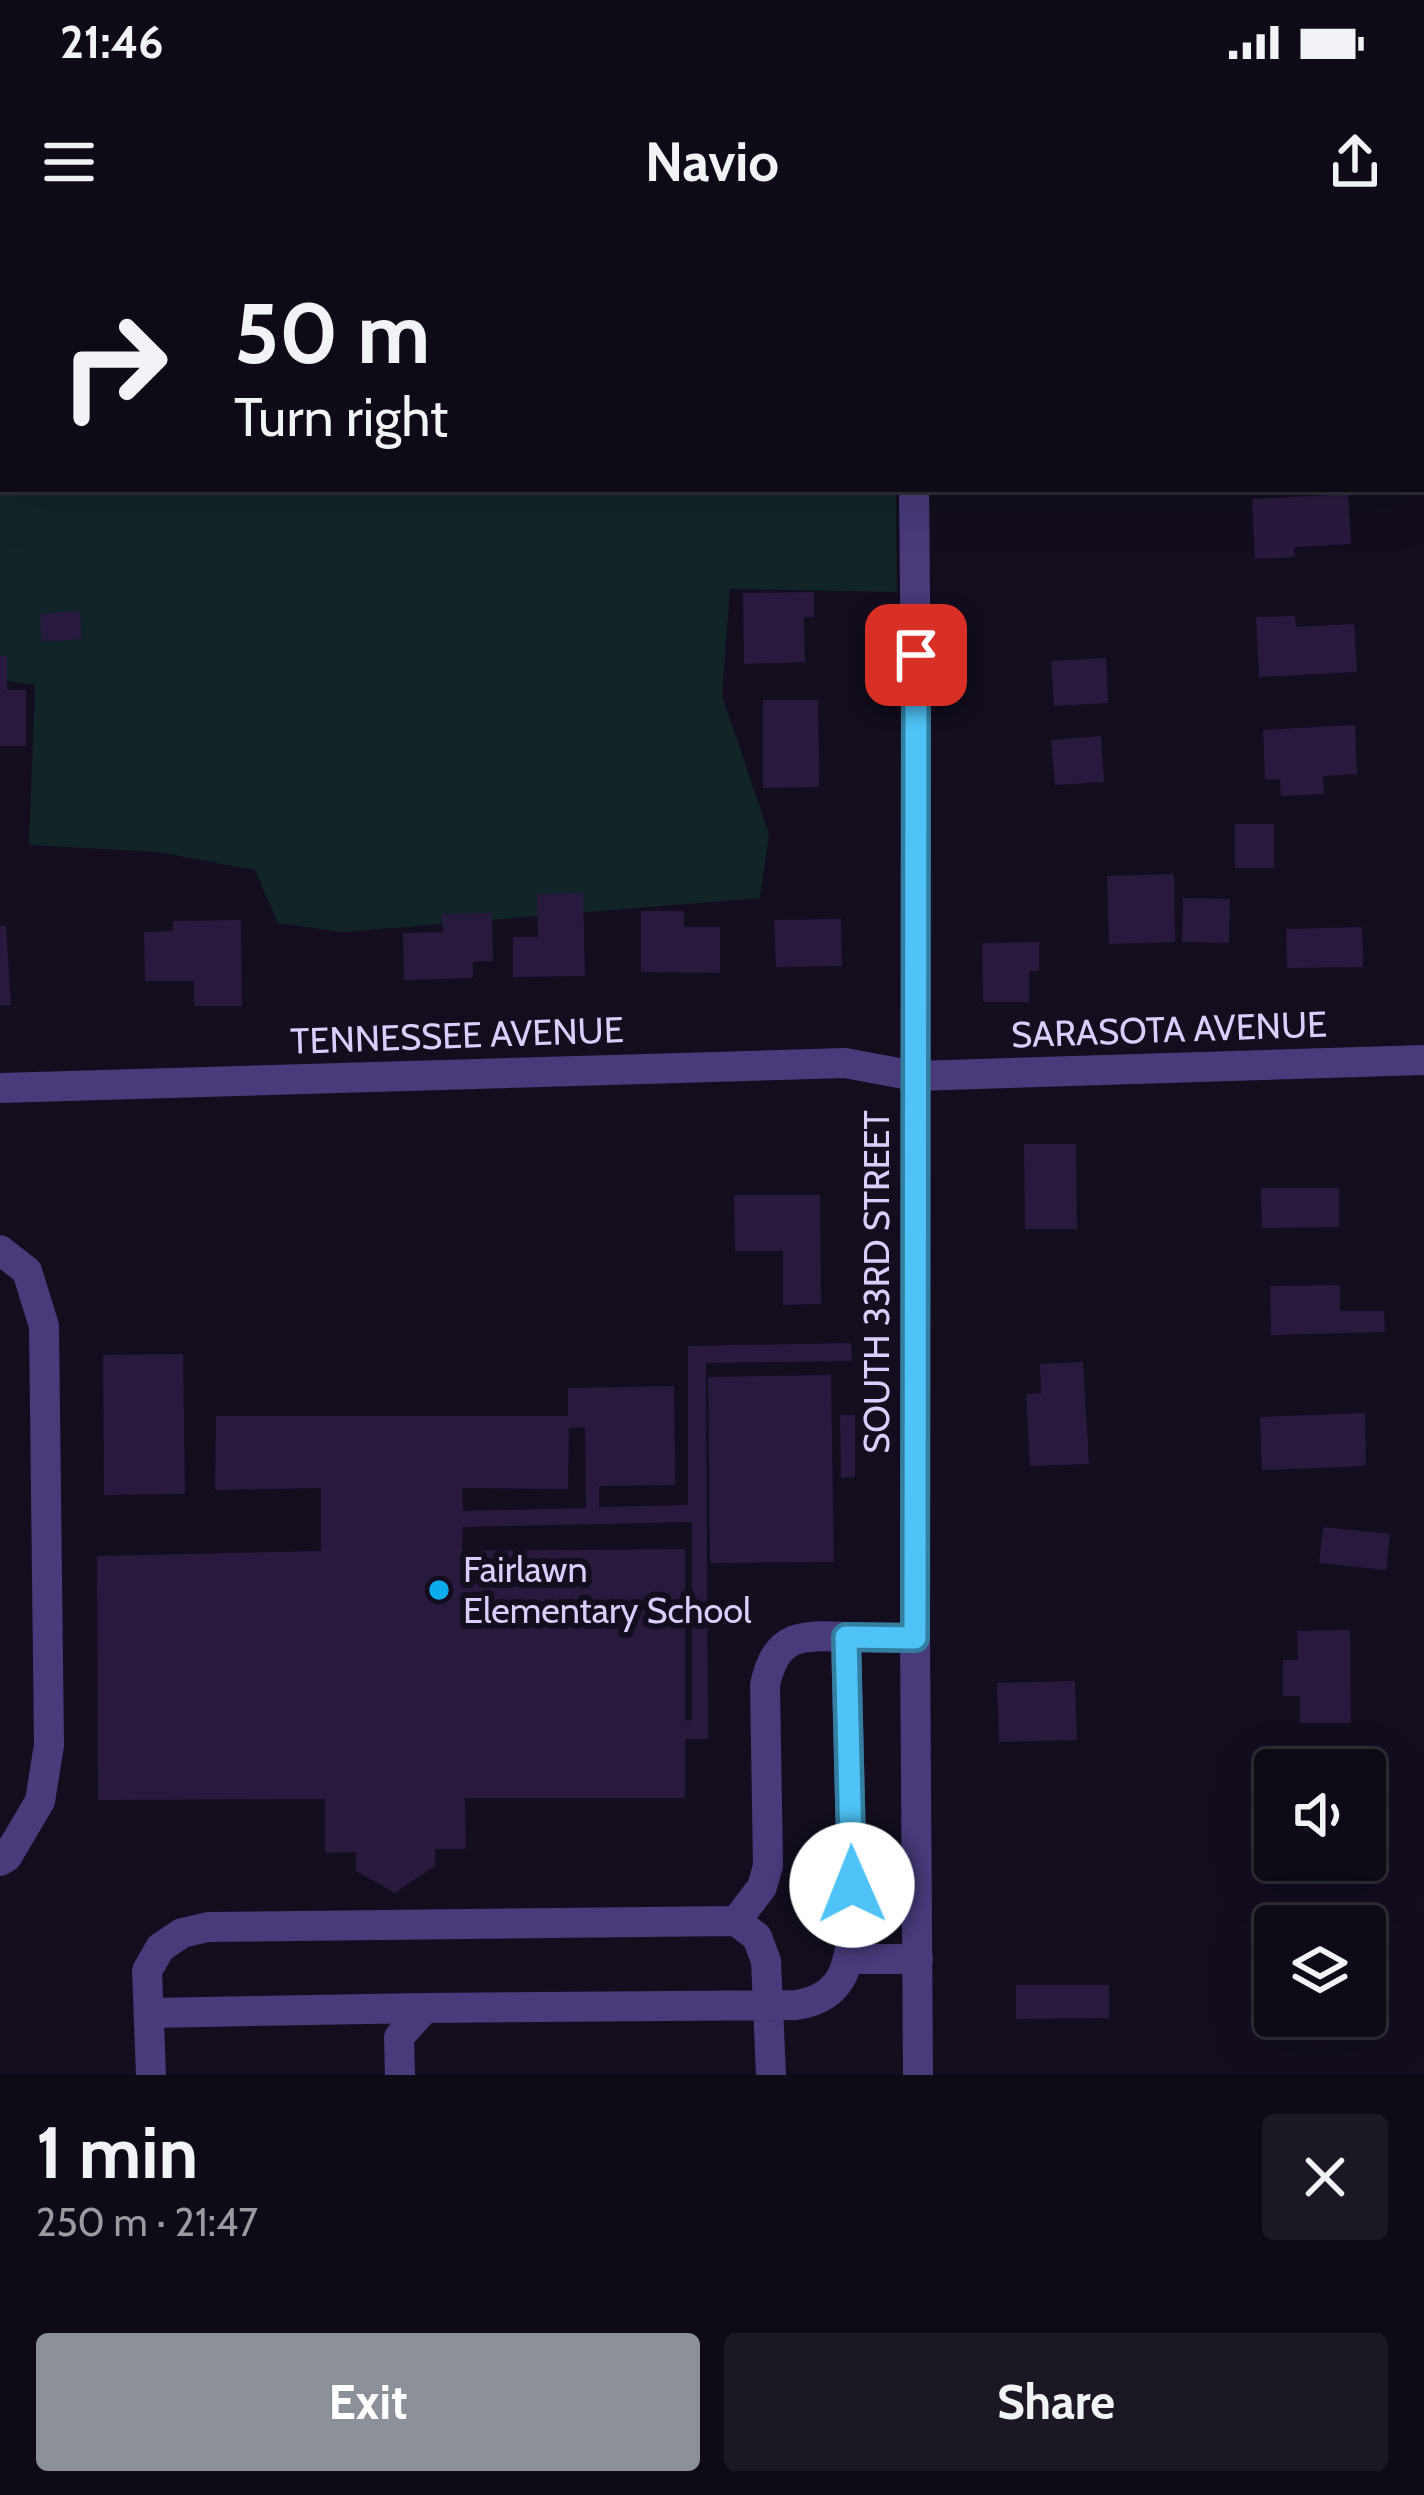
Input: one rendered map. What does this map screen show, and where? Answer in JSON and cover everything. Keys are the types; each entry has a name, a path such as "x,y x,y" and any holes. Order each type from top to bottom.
{"street":[{"name":"SOUTH 33RD STREET","path":"914,492 918,2075"},
{"name":"SARASOTA AVENUE","path":"915,1076 1424,1060"},
{"name":"TENNESSEE AVENUE","path":"0,1088 845,1063 915,1076"},
{"path":"0,1250 27,1271 44,1326 49,1745 40,1801 7,1857 0,1861"},
{"path":"736,1921 762,1887 767,1866 765,1685 770,1661 785,1643 810,1636 915,1638"},
{"path":"148,2014 813,2002 828,1994 850,1959 853,1926 846,1637"},
{"path":"151,2075 147,1971 160,1948 182,1933 208,1927 736,1921 757,1937 766,1961 771,2075"},
{"path":"850,1959 918,1958"},
{"path":"400,2075 399,2037 425,2008"}],"green space":[{"path":"0,492 896,492 897,592 730,589 722,696 769,834 760,898 343,932 278,923 255,870 158,852 29,845 35,685 0,680"}],"building":[{"path":"1348,494 1351,544 1294,547 1295,557 1255,559 1252,499"},
{"path":"814,592 814,617 804,617 805,662 744,664 743,593"},
{"path":"80,611 82,639 42,642 40,614"},
{"path":"1295,616 1296,627 1354,624 1357,672 1259,677 1256,617"},
{"path":"0,656 7,656 7,690 26,690 26,746 0,746"},
{"path":"1106,658 1108,703 1054,706 1051,661"},
{"path":"763,700 818,700 819,787 763,788"},
{"path":"1355,725 1357,774 1323,776 1324,794 1281,796 1280,779 1265,780 1263,730"},
{"path":"1101,736 1104,782 1055,785 1051,740"},
{"path":"1235,824 1274,824 1274,868 1235,868"},
{"path":"1174,874 1175,942 1109,944 1107,876"},
{"path":"583,893 585,976 513,977 513,937 538,937 537,894"},
{"path":"1183,898 1230,899 1229,943 1182,942"},
{"path":"641,911 684,911 684,927 720,927 720,973 641,972"},
{"path":"492,913 493,961 473,962 473,978 404,980 403,933 443,932 442,914"},
{"path":"841,919 842,966 776,967 774,920"},
{"path":"241,920 242,1006 194,1006 194,981 145,981 144,932 173,931 173,921"},
{"path":"6,925 11,1005 0,1006 0,926"},
{"path":"1362,927 1363,967 1287,968 1286,929"},
{"path":"1039,942 1039,971 1029,971 1029,1002 983,1002 982,943"},
{"path":"1024,1144 1076,1144 1077,1229 1025,1229"},
{"path":"1261,1188 1339,1188 1339,1227 1262,1228"},
{"path":"734,1195 820,1195 821,1304 783,1305 783,1251 735,1251"},
{"path":"1340,1285 1340,1311 1384,1311 1385,1332 1271,1335 1270,1286"},
{"path":"851,1343 852,1361 706,1363 708,1739 685,1739 685,1798 465,1798 466,1849 435,1849 435,1866 395,1893 356,1871 356,1852 325,1853 325,1799 98,1800 97,1556 321,1551 321,1488 215,1490 216,1416 568,1416 568,1388 674,1386 675,1485 599,1486 599,1507 688,1505 688,1346","holes":["585,1427 586,1508 463,1511 462,1488 568,1489 569,1428","692,1522 692,1601 685,1601 685,1549 462,1551 463,1527","685,1621 692,1621 692,1720 685,1721"]},
{"path":"183,1354 185,1494 104,1495 103,1355"},
{"path":"1083,1362 1089,1464 1030,1466 1026,1394 1041,1393 1040,1364"},
{"path":"831,1375 834,1562 710,1563 708,1377"},
{"path":"1365,1413 1366,1466 1262,1470 1260,1417"},
{"path":"840,1415 855,1415 855,1477 841,1478"},
{"path":"1323,1527 1390,1534 1386,1570 1319,1563"},
{"path":"1350,1630 1351,1723 1300,1723 1300,1696 1283,1696 1283,1660 1298,1660 1297,1631"},
{"path":"1075,1681 1077,1740 999,1742 997,1683"},
{"path":"1016,1985 1109,1985 1109,2018 1016,2019"}],"place":[{"name":"Fairlawn Elementary School","path":"439,1590"}],"route":[{"path":"852,1885 846,1637 915,1638 916,655"}]}
